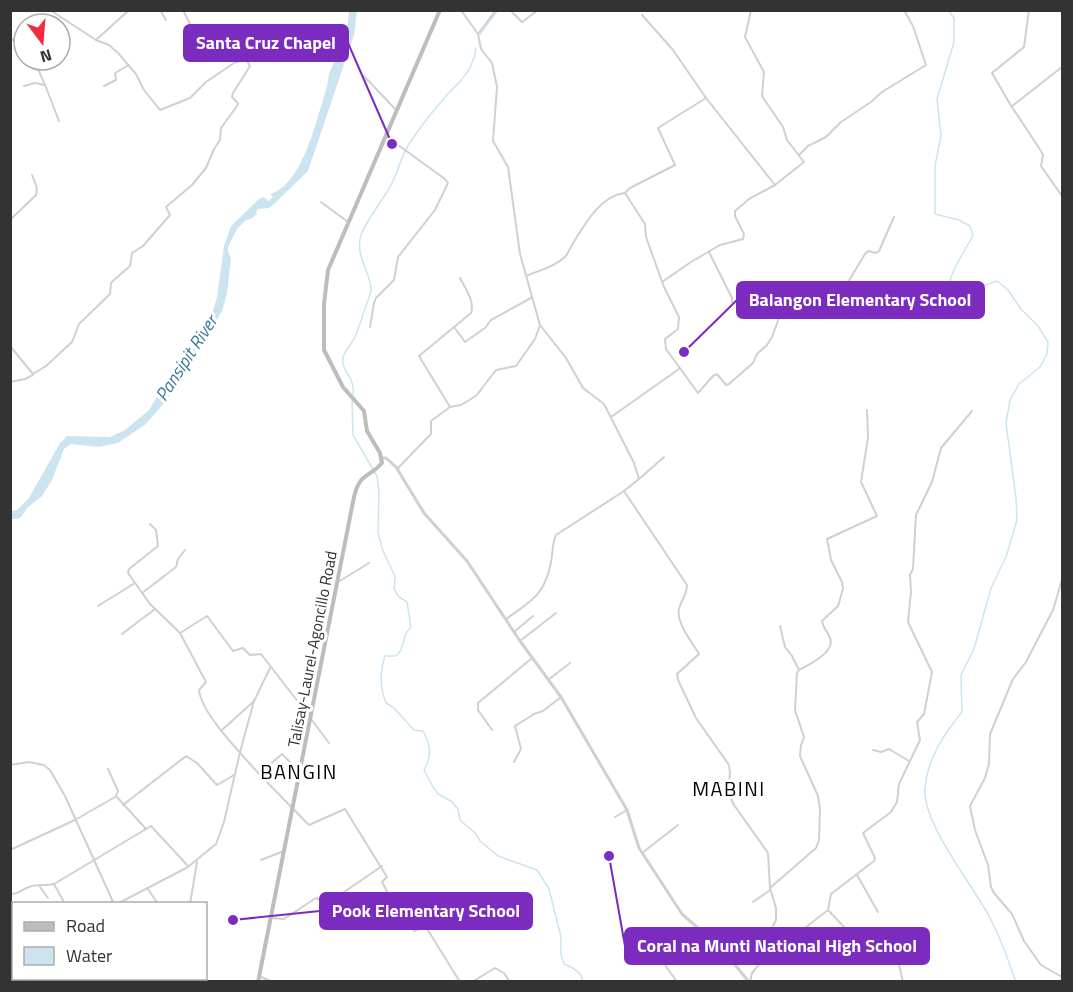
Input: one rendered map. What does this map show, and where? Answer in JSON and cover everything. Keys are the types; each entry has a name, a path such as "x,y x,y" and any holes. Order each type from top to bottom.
{"main road":[{"path":"382,458 367,431 364,411 343,387 324,350 324,304 328,270 440,10"},
{"name":"Talisay-Laurel-Agoncillo Road","path":"258,979 357,485 361,478 382,463 382,458"}],"street":[{"path":"10,11 16,10"},
{"path":"10,382 25,380 46,366 72,342 79,324 110,294 111,283 130,266 132,253 143,246 170,215 166,207 192,185 206,168 220,140 221,128 237,106 238,103 232,97 233,93 250,66 247,61 242,60 234,63 206,82 190,98 160,110 144,90 129,65 109,45 96,40 50,10"},
{"path":"96,40 129,10"},
{"path":"160,10 166,20"},
{"path":"183,10 198,40"},
{"path":"461,10 478,34 481,49 492,63 497,87 493,141 508,167 520,254 540,325 566,358 583,388 599,399 611,417 634,463 639,479"},
{"path":"478,34 496,10"},
{"path":"510,10 522,22 538,10"},
{"path":"662,282 720,245 743,239 744,234 735,216 735,211 749,199 775,185 804,164 762,96 764,72 745,37 751,10"},
{"path":"799,155 808,146 826,137 841,122 872,102 882,92 926,65 913,26 904,10"},
{"path":"1029,10 1024,47 992,73 1011,107 1041,151 1043,156 1041,166 1062,196"},
{"path":"642,15 673,50 706,98 775,185"},
{"path":"104,86 116,80 115,72 129,65"},
{"path":"1011,107 1062,67"},
{"path":"39,72 59,121"},
{"path":"364,76 396,110"},
{"path":"24,86 34,83 45,86"},
{"path":"526,276 556,264 568,253 599,206 616,194 625,193 630,188 675,165 658,129 706,98"},
{"path":"370,327 376,298 394,280 398,256 435,210 448,183 446,179 386,135"},
{"path":"10,220 36,195 37,188 32,175"},
{"path":"625,193 645,224 646,237 662,282 679,317 678,329 667,337 666,349 698,393 713,376 717,374 726,385 753,363 757,354 772,337 780,315 786,307 830,283 845,286 865,254 868,251 876,253 879,251 894,218"},
{"path":"321,202 348,222"},
{"path":"709,252 732,302"},
{"path":"450,407 419,356 473,309 460,278"},
{"path":"454,327 465,342 485,328 491,320 533,297"},
{"path":"397,469 431,434 431,421 450,407 460,405 476,396 496,370 516,366 535,339 540,325"},
{"path":"10,346 33,374"},
{"path":"611,417 679,369"},
{"path":"799,670 819,660 830,644 831,639 822,621 837,608 842,594 843,584 831,560 827,540 877,516 861,482 868,436 867,410"},
{"path":"770,942 796,934 828,910 831,894 875,858 863,833 891,812 897,802 899,784 920,740 917,722 924,714 932,672 908,622 916,515 932,482 941,448 972,411"},
{"path":"382,458 390,461 397,469 424,513 467,561 520,641 561,697 627,810 634,838 642,853 682,914 723,950 749,981 752,973 766,956 776,920 776,908 770,889 768,852 734,805 728,793 729,765 696,718 678,680 677,674 699,654 680,621 679,610 687,593 687,585 624,491"},
{"path":"506,620 540,594 552,561 552,544 556,534 624,491 664,458"},
{"path":"150,524 156,531 158,546 129,569 128,573 155,609 180,633 206,682 199,690 207,712 259,774 309,825 345,809 382,866 387,877 382,882 391,899 414,931 426,927 460,981"},
{"path":"142,593 176,567 185,550"},
{"path":"338,582 369,563"},
{"path":"1062,580 1053,610 1026,662 1013,679 990,734 989,764 985,778 970,806 994,893 1012,914 1024,941 1041,965 1062,977"},
{"path":"98,606 135,583"},
{"path":"122,634 133,628 155,609"},
{"path":"520,641 556,613"},
{"path":"180,633 207,616 233,651 243,648 250,655 261,654 311,716 329,743"},
{"path":"514,632 533,616"},
{"path":"753,902 816,848 819,840 819,801 800,756 804,737 794,700 799,670 785,647 780,627"},
{"path":"492,730 477,710 478,703 532,658"},
{"path":"548,680 570,663"},
{"path":"117,902 148,889 197,862 216,844 221,834 254,701 270,668"},
{"path":"514,762 521,749 515,726 543,711 561,697"},
{"path":"222,730 254,701"},
{"path":"873,750 881,752 889,749 909,761"},
{"path":"259,774 282,754 299,771"},
{"path":"123,805 186,756 197,763 217,785 236,774"},
{"path":"10,765 29,762 44,765 50,770 65,796 114,902"},
{"path":"10,849 75,820 116,796 118,791 108,769"},
{"path":"116,796 146,829"},
{"path":"615,817 627,810"},
{"path":"642,853 678,825"},
{"path":"10,894 15,895 30,886 40,887 54,884 151,826 188,867"},
{"path":"261,860 284,851"},
{"path":"190,902 197,862"},
{"path":"271,918 284,919 316,898 328,903 382,866"},
{"path":"856,875 878,912"},
{"path":"54,884 65,902"},
{"path":"40,887 48,898"},
{"path":"148,889 158,902"},
{"path":"828,910 844,927 877,947 899,965 903,981"},
{"path":"622,936 663,962 677,981"},
{"path":"472,981 495,968 504,973 510,981"},
{"path":"258,979 273,981"}],"water":[{"name":"Pansipit River","path":"349,11 357,11 354,35 308,171 274,204 269,208 258,209 257,214 237,229 228,247 231,258 227,294 222,311 165,402 146,424 118,443 99,447 71,444 64,449 52,480 42,496 18,519 11,519 11,511 17,510 29,498 60,443 67,436 110,437 125,430 149,410 195,344 201,331 210,320 217,297 224,246 231,226 259,199 264,197 268,201 273,197 270,194 282,188 292,177 308,148 329,74 347,32"}],"waterway":[{"path":"480,34 498,10"},
{"path":"948,10 954,18 954,42 937,99 941,136 935,166 935,214 959,220 970,226 973,235 955,268 949,288 960,294 997,281 1008,290 1021,309 1038,326 1048,342 1047,354 1040,367 1019,384 1010,400 1006,423 1017,520 1006,557 991,588 974,649 961,675 962,712 933,757 925,789 927,804 940,837 994,926 1016,982"},
{"path":"353,394 353,385 344,367 343,359 355,337 371,292 360,251 361,235 392,183 407,146 445,97 465,76 472,64 476,48"},
{"path":"352,401 353,435 377,476 378,533 383,551 395,576 394,589 399,597 407,602 411,627 396,656 385,656 381,679 386,703 394,708 414,730 423,731 430,750 424,770 438,794 451,801 458,809 460,820 498,856 537,870 549,889 561,937 561,954 564,964 579,973 583,982"}],"place":[{"name":"Santa Cruz Chapel","path":"392,144"},
{"name":"Balangon Elementary School","path":"684,352"},
{"name":"Coral na Munti National High School","path":"609,856"},
{"name":"Pook Elementary School","path":"233,920"}],"district":[{"name":"BANGIN","path":"299,771"},
{"name":"MABINI","path":"729,788"}]}
